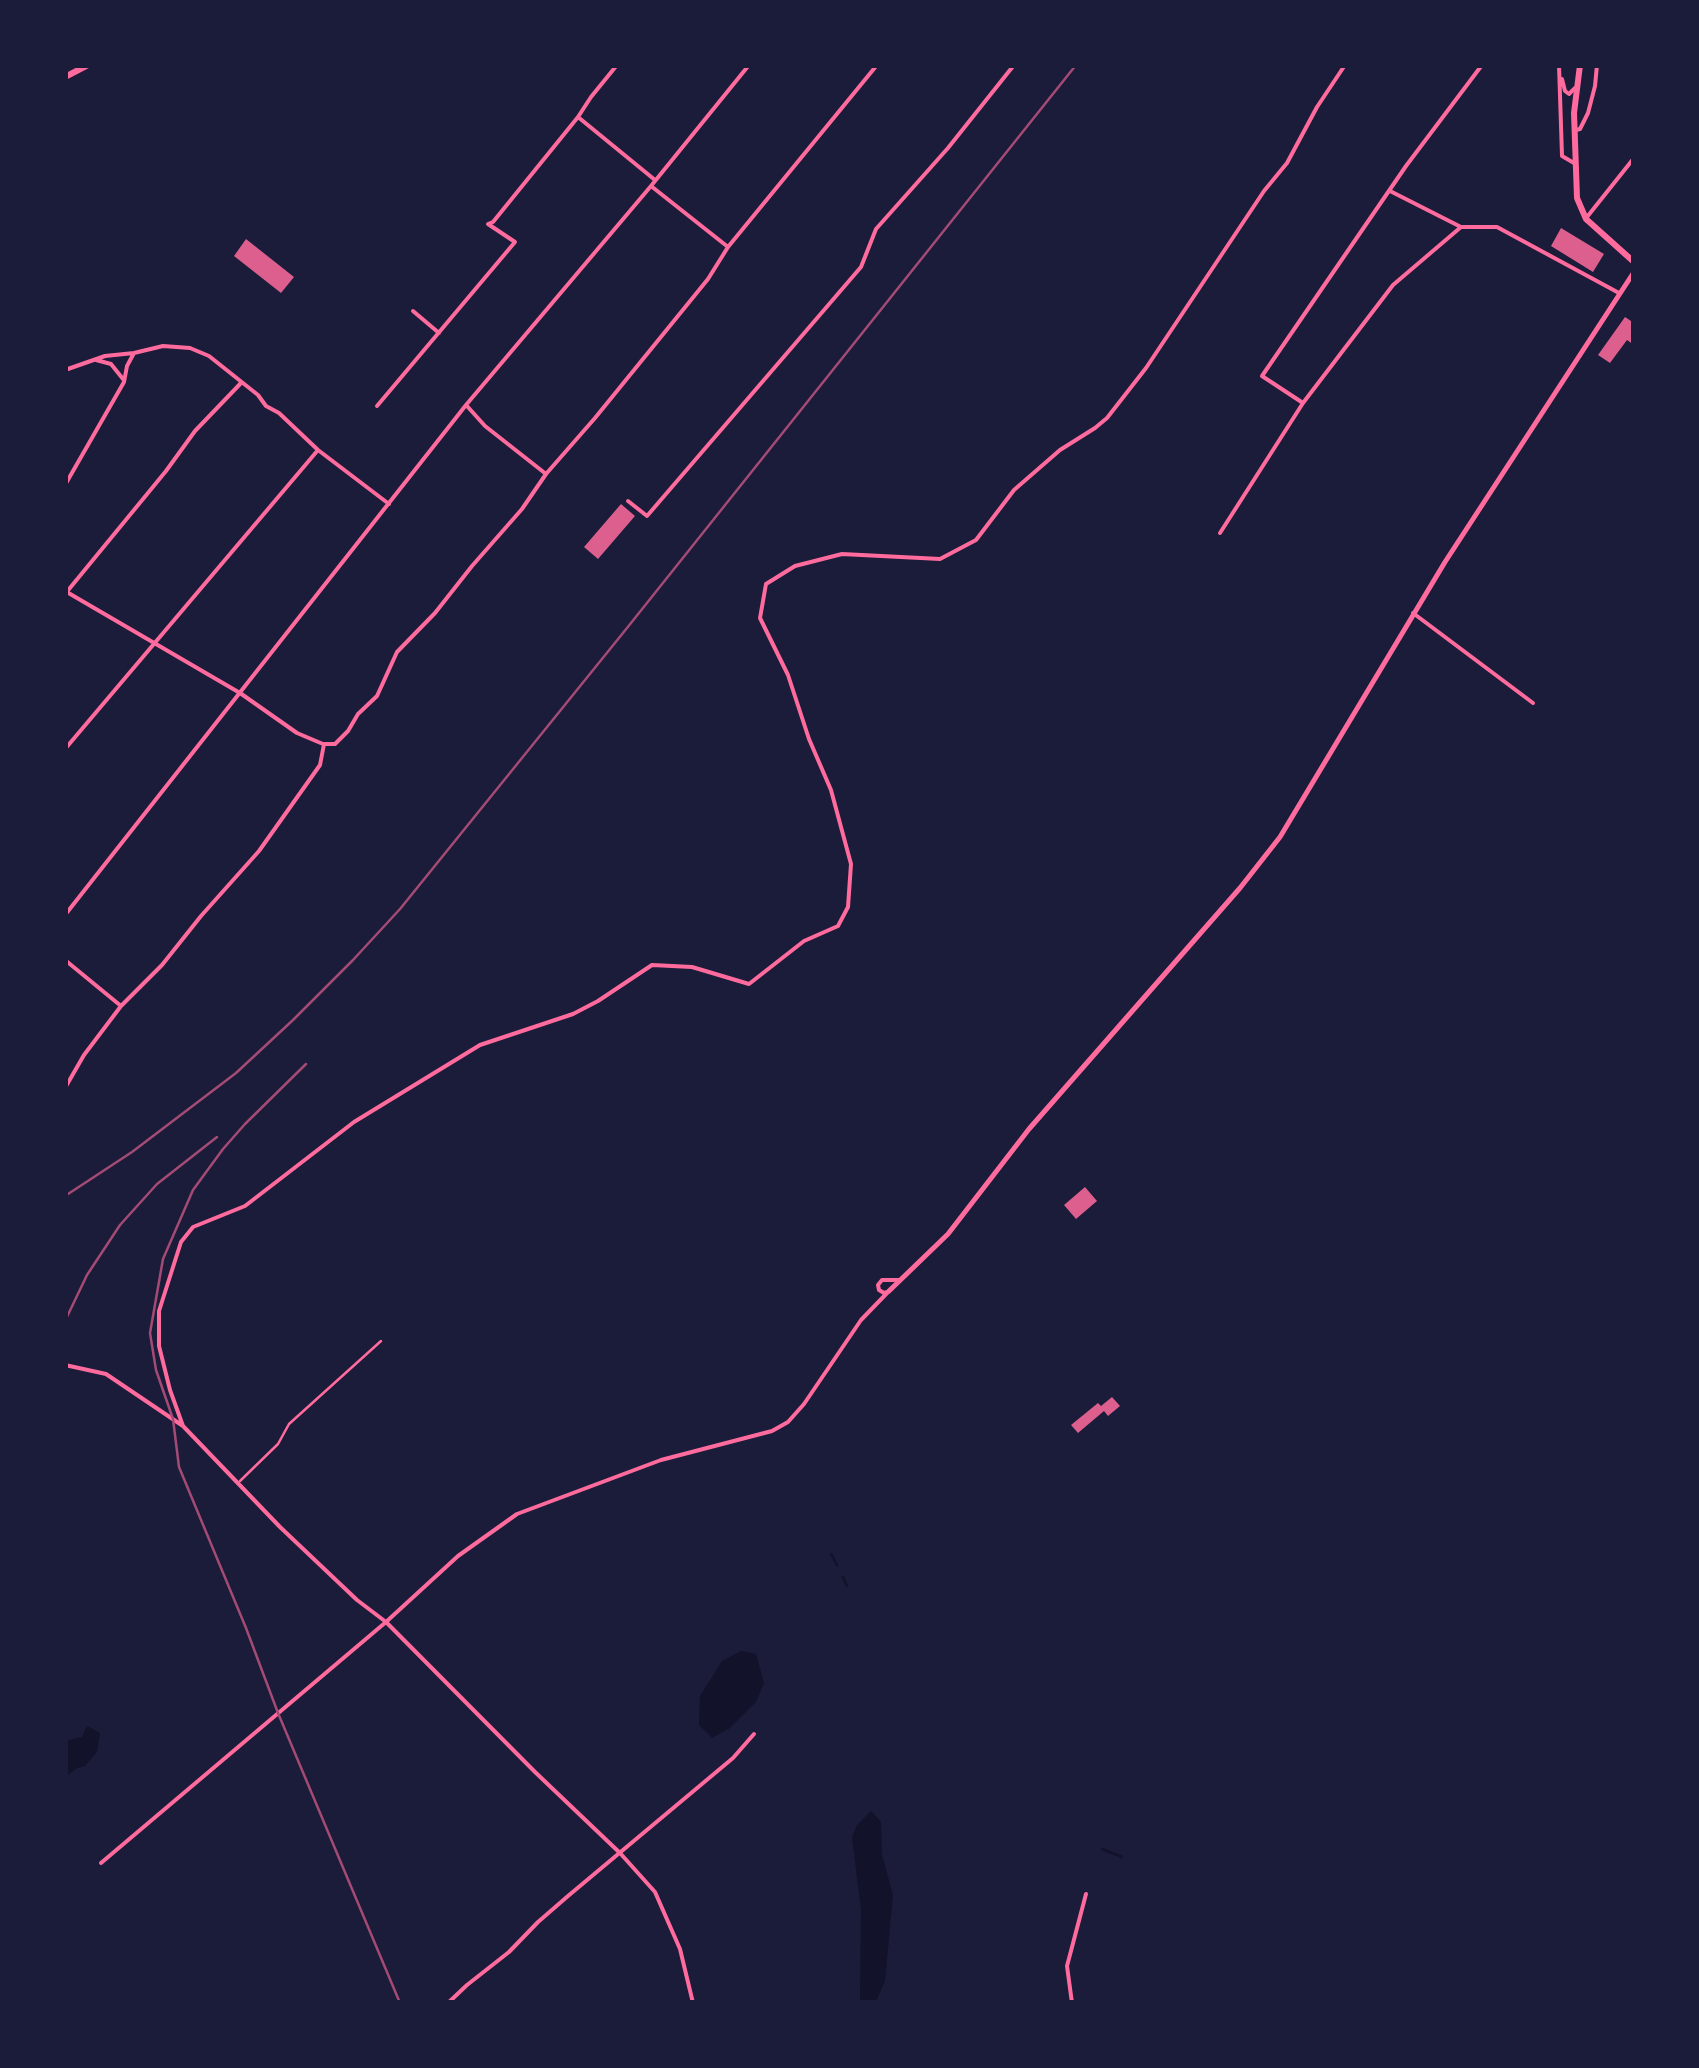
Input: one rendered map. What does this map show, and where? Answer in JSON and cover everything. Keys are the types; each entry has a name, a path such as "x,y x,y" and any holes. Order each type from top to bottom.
{"main road":[{"path":"65,77 88,65"},
{"path":"1580,65 1574,113 1576,198 1586,218 1634,262"}],"street":[{"path":"377,406 515,242 488,224 578,118 617,65"},
{"path":"65,915 466,405 749,65"},
{"path":"241,383 195,431 65,592 240,693 297,734 335,744 382,687 397,652 522,509 546,474 708,279 728,247 878,65"},
{"path":"628,501 647,516 861,268 876,229 1014,65"},
{"path":"183,1426 159,1346 159,1311 181,1242 192,1227 245,1206 354,1122 480,1046 573,1014 652,965 692,967 749,984 804,941 838,926 848,908 852,864 831,790 788,675 760,618 766,584 795,566 842,554 940,559 976,540 1014,490 1060,450 1107,418 1146,368 1287,162 1316,107 1345,65"},
{"path":"1303,403 1262,376 1418,148 1482,65"},
{"path":"1574,113 1576,130 1588,113 1596,65"},
{"path":"1559,68 1565,91 1569,94 1578,85"},
{"path":"1559,68 1562,156 1574,163"},
{"path":"578,118 728,247"},
{"path":"1586,218 1634,158"},
{"path":"1390,191 1461,227 1496,226 1619,293"},
{"path":"1220,533 1303,403 1393,285 1461,227"},
{"path":"101,1863 386,1622 458,1556 518,1514 660,1460 772,1432 788,1422 862,1320 948,1234 1028,1129 1150,993 1280,838 1413,613 1634,272"},
{"path":"413,310 438,333"},
{"path":"65,370 105,356 163,346 190,348 210,356 318,450 390,504"},
{"path":"65,484 124,382 134,353"},
{"path":"96,360 111,364 124,382"},
{"path":"466,405 485,426 546,474"},
{"path":"65,749 318,450"},
{"path":"1413,613 1532,703"},
{"path":"65,1088 121,1006 162,965 259,851 320,765 324,744"},
{"path":"65,960 121,1006"},
{"path":"888,1291 879,1290 882,1280 899,1280"},
{"path":"65,1365 106,1374 183,1426 291,1538 386,1622 524,1762 620,1852 655,1892 680,1948 693,2003"},
{"path":"448,2003 733,1758 754,1734"},
{"path":"1072,2003 1066,1966 1086,1894"}],"lane":[{"path":"239,1482 278,1444 289,1424 381,1341"}],"shaded area":[{"path":"741,1651 756,1654 764,1683 756,1702 730,1728 712,1738 699,1725 700,1696 722,1661"},
{"path":"87,1726 100,1733 97,1752 85,1766 65,1777 65,1741 82,1737"},
{"path":"871,1811 881,1822 882,1855 893,1895 885,1981 875,2003 860,2003 861,1910 852,1837 857,1825"}],"building":[{"path":"1561,228 1604,254 1593,272 1551,246"},
{"path":"246,239 294,277 281,293 234,256"},
{"path":"1625,317 1634,323 1634,345 1627,340 1610,363 1598,355"},
{"path":"621,504 635,516 598,559 584,547"},
{"path":"1085,1187 1097,1201 1076,1219 1064,1205"},
{"path":"1112,1397 1120,1406 1108,1416 1104,1411 1078,1433 1071,1425 1098,1403 1101,1406"}],"waterway":[{"path":"831,1554 837,1565"},
{"path":"843,1577 847,1586"},
{"path":"1102,1849 1122,1857"}],"railway":[{"path":"65,1196 132,1152 236,1073 400,909 1076,65"},
{"path":"306,1064 245,1124 193,1190 163,1259 150,1333 156,1370 173,1419 179,1467 400,2003"},
{"path":"65,1321 87,1275 120,1225 157,1184 217,1137"}]}
